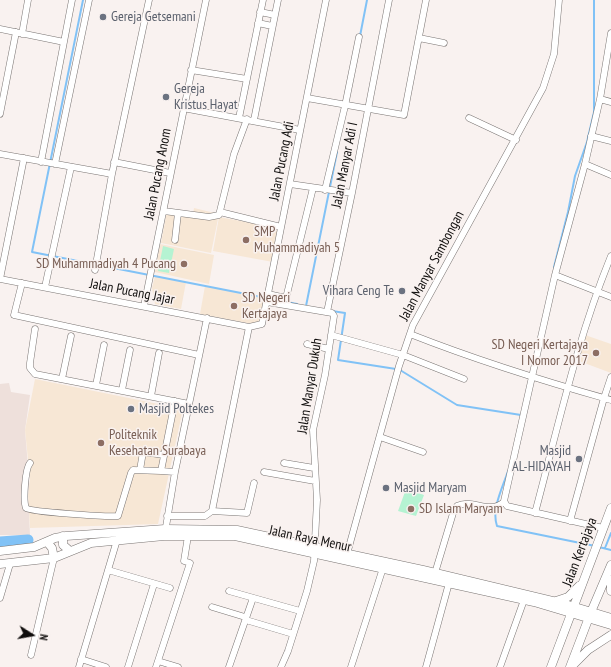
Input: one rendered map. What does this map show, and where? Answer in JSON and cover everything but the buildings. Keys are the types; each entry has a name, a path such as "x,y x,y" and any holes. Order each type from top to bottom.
{"main road":[{"name":"Jalan Kertajaya","path":"551,667 611,508"},
{"name":"Jalan Raya Menur","path":"0,551 29,548 63,536 236,530 383,568 422,573 435,573 555,601 611,625"},
{"name":"Jalan Raya Menur","path":"0,564 54,558 91,543 165,533 188,536 236,536 313,551 347,554 422,573 449,583 524,600 573,609"},
{"path":"63,536 63,545 70,551"},
{"path":"47,542 52,548 54,558"},
{"path":"571,667 589,615 611,565"},
{"path":"555,601 572,595 585,577"},
{"path":"611,580 611,591"},
{"name":"Jalan Raya Menur","path":"589,615 611,618"},
{"path":"571,667 588,650 611,635"}],"street":[{"path":"0,114 28,0"},
{"path":"49,163 64,42 72,0"},
{"path":"49,163 89,0"},
{"path":"95,270 114,162 148,0"},
{"name":"Jalan Pucang Anom","path":"144,306 206,0"},
{"path":"239,118 263,0"},
{"path":"164,211 214,217 220,212 234,154 250,120 278,0"},
{"name":"Jalan Pucang Adi","path":"259,326 263,321 268,298 326,0"},
{"name":"Jalan Manyar Adi I","path":"328,310 389,0"},
{"path":"307,98 347,106 404,114 426,0"},
{"name":"Jalan Manyar Sambongan","path":"347,554 399,366 410,334 423,305 516,140 543,88 554,54 559,0"},
{"path":"260,12 275,15"},
{"path":"258,23 272,26"},
{"path":"0,29 64,42"},
{"path":"506,504 531,378 555,275 585,164 600,99 609,55 611,33"},
{"path":"328,190 347,106 359,37"},
{"path":"419,38 444,43"},
{"path":"191,70 246,79"},
{"path":"600,99 611,102"},
{"path":"183,108 300,130"},
{"path":"469,118 516,140"},
{"path":"591,136 611,141"},
{"path":"0,154 112,174"},
{"path":"0,279 24,158"},
{"path":"114,162 170,173"},
{"path":"585,164 611,175"},
{"path":"45,287 71,167"},
{"path":"290,184 352,193"},
{"path":"268,298 286,298 313,188"},
{"path":"220,212 281,227"},
{"path":"175,240 178,213"},
{"path":"535,513 568,388 596,292 611,256"},
{"path":"555,275 611,297"},
{"name":"Jalan Pucang Jajar","path":"0,279 249,327 259,326"},
{"path":"22,283 14,315 199,355"},
{"path":"268,298 328,310"},
{"name":"Jalan Manyar Dukuh","path":"281,667 307,591 313,551 317,500 313,430 332,335 334,315 328,310"},
{"path":"165,533 175,472 207,318"},
{"path":"212,511 249,327"},
{"path":"36,329 30,363 33,373 189,404"},
{"path":"410,334 460,353 477,357 531,378 611,400"},
{"path":"332,335 403,355 464,379"},
{"path":"62,379 71,336"},
{"path":"307,344 329,349"},
{"path":"96,385 104,345"},
{"path":"122,390 130,350"},
{"path":"150,396 159,353"},
{"path":"570,521 611,377"},
{"path":"161,471 175,401"},
{"path":"380,437 423,452"},
{"path":"140,470 143,452 164,455"},
{"path":"30,463 27,468 25,507 27,510 48,512 118,516 133,470 175,472"},
{"path":"284,463 314,468"},
{"path":"264,472 315,481"},
{"path":"167,516 205,516 212,511 247,513 254,483"},
{"path":"435,573 454,510 457,506 468,504 493,508 506,504 603,530"},
{"path":"178,667 157,664 190,563 184,561 188,536"},
{"path":"79,667 118,540"},
{"path":"31,656 54,558"},
{"path":"0,598 10,564"},
{"path":"351,667 383,568"},
{"path":"108,570 170,588"},
{"path":"426,667 449,583"},
{"path":"128,667 154,584"},
{"path":"229,591 300,611"},
{"path":"229,667 253,598"},
{"path":"500,667 524,600"},
{"path":"212,607 293,634"},
{"path":"81,660 106,667"}],"shaded area":[{"path":"194,208 219,214 211,253 161,243 167,211 193,215"},
{"name":"SMP Muhammadiyah 5","path":"219,217 279,228 273,262 213,251"},
{"name":"SD Muhammadiyah 4 Pucang","path":"160,244 214,255 209,284 155,272"},
{"name":"SD Muhammadiyah 4 Pucang","path":"155,276 186,282 181,309 155,304 152,288"},
{"name":"SD Negeri Kertajaya","path":"205,286 268,299 263,326 200,314"},
{"name":"SD Negeri Kertajaya I Nomor 2017","path":"585,335 611,344 611,373 579,361"},
{"name":"Politeknik Kesehatan Surabaya","path":"35,379 183,409 158,524 30,528 28,495 30,479 25,430"},
{"path":"9,383 11,392 30,395 25,430 29,479 28,495 30,535 0,535 0,384"}],"green space":[{"path":"163,246 174,249 169,273 158,271"},
{"path":"406,489 424,495 416,516 398,511"}],"waterway":[{"path":"83,0 32,252 297,304"},
{"path":"360,36 367,0"},
{"path":"554,267 568,212 575,176 587,142 594,112 594,0"},
{"path":"306,306 337,152"},
{"path":"332,311 345,313 338,360 396,369"},
{"path":"400,370 457,405 521,415"},
{"path":"508,471 495,512 497,526 595,546"},
{"path":"605,548 611,533"},
{"path":"0,542 28,540"},
{"path":"599,547 611,550"}],"place":[{"name":"Gereja Getsemani","path":"103,17"},
{"name":"Gereja Kristus Hayat","path":"166,97"},
{"name":"SMP Muhammadiyah 5","path":"246,240"},
{"name":"SD Muhammadiyah 4 Pucang","path":"184,264"},
{"name":"Vihara Ceng Te","path":"402,291"},
{"name":"SD Negeri Kertajaya","path":"234,306"},
{"name":"SD Negeri Kertajaya I Nomor 2017","path":"596,353"},
{"name":"Masjid Poltekes","path":"131,409"},
{"name":"Politeknik Kesehatan Surabaya","path":"101,443"},
{"name":"Masjid AL-HIDAYAH","path":"579,459"},
{"name":"Masjid Maryam","path":"386,488"},
{"name":"SD Islam Maryam","path":"411,509"}]}
